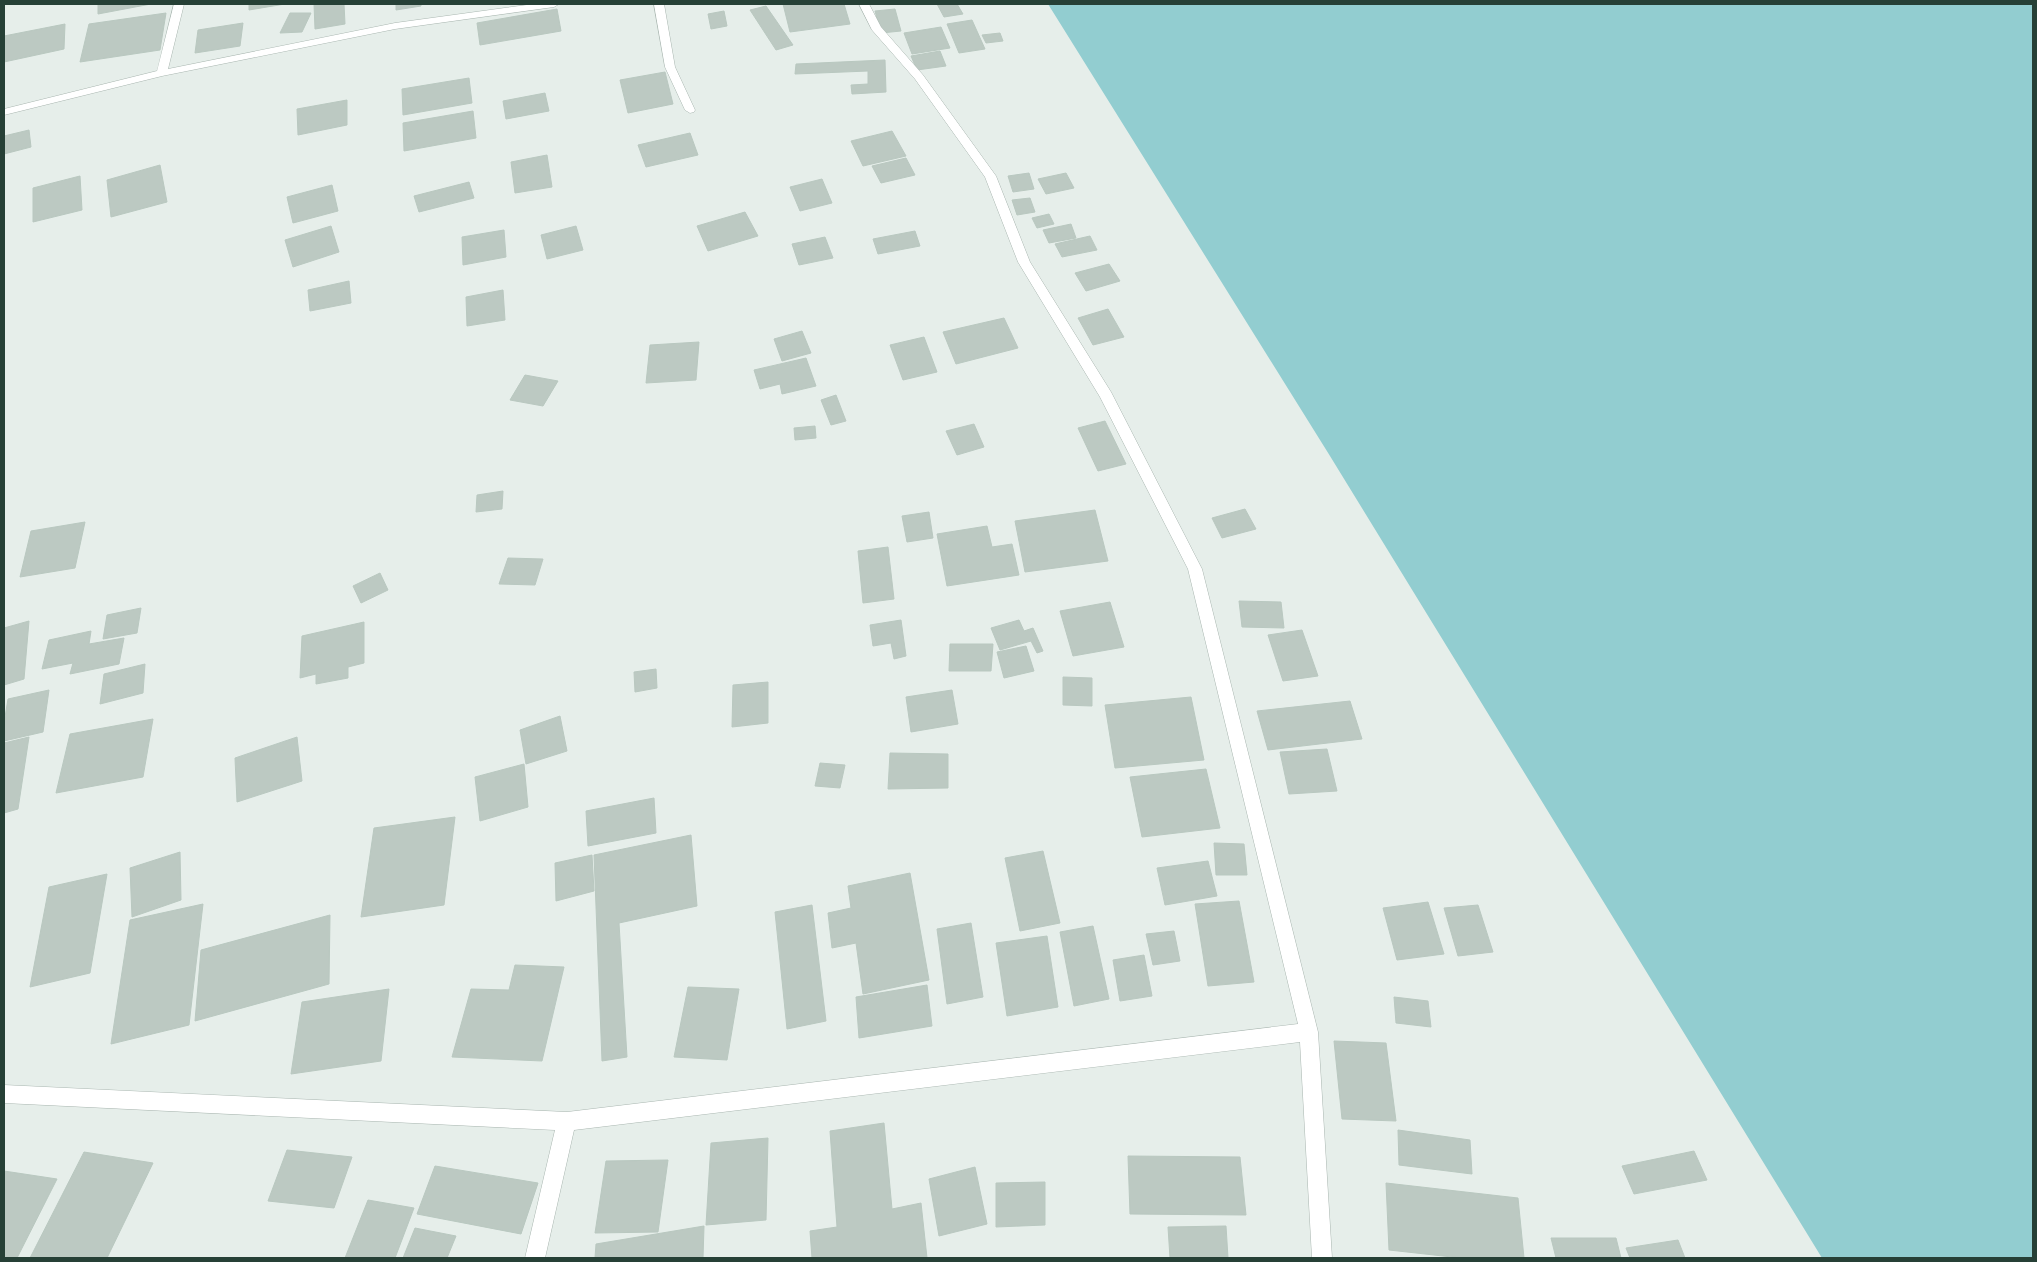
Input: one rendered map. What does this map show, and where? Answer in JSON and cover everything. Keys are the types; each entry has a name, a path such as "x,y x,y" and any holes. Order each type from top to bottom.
{"street":[{"path":"162,73 179,4"},
{"path":"4,112 162,73 395,26 554,4"},
{"path":"658,4 670,67 690,110"},
{"path":"864,4 876,28 919,78 990,176 1024,262 1106,395 1195,569 1309,1032 1322,1258"},
{"path":"4,1094 567,1122 1309,1032"},
{"path":"535,1258 567,1122"}],"water":[{"path":"1048,4 2033,4 2033,1258 1822,1258 1330,456"}],"building":[{"path":"98,4 151,4 98,14"},
{"path":"249,4 285,4 249,10"},
{"path":"314,4 344,4 345,24 315,29"},
{"path":"396,4 421,4 421,6 396,10"},
{"path":"783,4 844,4 850,24 790,32"},
{"path":"937,4 957,4 963,14 944,17"},
{"path":"766,6 793,45 776,50 750,10"},
{"path":"557,9 561,31 480,45 477,23"},
{"path":"895,9 901,31 881,33 875,11"},
{"path":"724,11 727,26 711,29 708,14"},
{"path":"166,13 160,50 80,62 89,24"},
{"path":"290,13 311,13 302,32 280,33"},
{"path":"972,20 985,49 959,53 947,24"},
{"path":"243,23 240,46 195,53 198,30"},
{"path":"65,24 64,49 4,62 4,36"},
{"path":"941,27 950,48 912,54 904,33"},
{"path":"1000,33 1003,41 986,43 982,35"},
{"path":"940,51 946,66 917,70 911,56"},
{"path":"885,60 886,92 852,94 851,85 868,84 868,71 795,74 796,64"},
{"path":"665,72 673,104 628,113 620,80"},
{"path":"469,78 472,103 403,115 402,89"},
{"path":"545,93 549,111 506,119 503,101"},
{"path":"347,100 347,125 298,135 297,109"},
{"path":"473,111 476,138 404,151 403,123"},
{"path":"29,130 31,147 4,154 4,136"},
{"path":"892,131 906,156 863,166 851,141"},
{"path":"690,133 698,155 646,167 638,145"},
{"path":"547,155 552,187 515,193 511,162"},
{"path":"906,158 915,175 881,183 872,166"},
{"path":"160,165 167,202 111,217 107,180"},
{"path":"1029,173 1034,189 1013,192 1008,176"},
{"path":"1066,173 1074,188 1046,194 1038,179"},
{"path":"80,176 82,210 33,222 33,188"},
{"path":"822,179 832,203 800,211 790,187"},
{"path":"469,182 474,198 419,212 414,196"},
{"path":"332,185 338,211 293,223 287,197"},
{"path":"1030,198 1035,212 1017,215 1012,200"},
{"path":"745,212 758,236 708,251 697,226"},
{"path":"1049,214 1054,224 1037,228 1032,218"},
{"path":"1071,224 1076,238 1049,243 1043,230"},
{"path":"331,226 339,252 293,267 285,240"},
{"path":"576,226 583,250 547,259 541,235"},
{"path":"504,230 506,257 463,265 462,237"},
{"path":"915,231 920,246 878,254 873,239"},
{"path":"1090,236 1097,250 1062,257 1055,244"},
{"path":"825,237 833,258 799,265 792,244"},
{"path":"1109,264 1120,281 1086,291 1075,273"},
{"path":"349,281 351,303 310,311 308,290"},
{"path":"503,290 505,320 467,326 466,297"},
{"path":"1108,309 1124,337 1093,345 1078,318"},
{"path":"1004,318 1018,348 956,364 943,332"},
{"path":"802,331 811,353 782,361 774,339"},
{"path":"924,337 937,372 903,380 890,345"},
{"path":"699,342 696,380 646,383 650,345"},
{"path":"806,358 816,386 782,394 780,384 760,389 754,370"},
{"path":"525,375 558,381 543,406 510,400"},
{"path":"836,395 846,421 831,425 821,400"},
{"path":"1105,421 1126,464 1098,471 1078,428"},
{"path":"974,424 984,447 957,455 946,431"},
{"path":"815,426 816,438 795,440 794,428"},
{"path":"503,491 502,509 476,512 477,495"},
{"path":"1245,509 1256,529 1222,538 1212,518"},
{"path":"1095,510 1108,561 1025,572 1015,521"},
{"path":"929,512 933,538 907,542 902,516"},
{"path":"85,522 75,568 20,577 31,531"},
{"path":"987,526 992,547 1012,544 1019,575 947,586 937,534"},
{"path":"888,547 894,599 863,603 858,551"},
{"path":"508,558 543,559 535,585 499,584"},
{"path":"380,573 388,590 361,603 353,586"},
{"path":"1239,601 1281,602 1284,628 1242,627"},
{"path":"1110,602 1124,647 1073,656 1060,611"},
{"path":"141,608 137,633 103,639 107,615"},
{"path":"901,620 906,656 894,659 891,643 873,646 870,625"},
{"path":"1019,620 1024,631 1033,628 1043,651 1037,653 1031,641 1000,650 991,628"},
{"path":"29,621 24,679 4,685 4,628"},
{"path":"364,622 364,663 348,667 348,678 316,684 316,674 300,678 302,636"},
{"path":"1302,630 1318,676 1283,681 1268,635"},
{"path":"91,631 89,644 124,638 119,664 70,674 73,663 42,669 49,640"},
{"path":"950,644 993,644 991,671 949,671"},
{"path":"1026,646 1034,671 1004,678 997,652"},
{"path":"145,664 143,693 100,704 104,674"},
{"path":"656,669 657,688 635,692 634,672"},
{"path":"1063,677 1092,678 1092,706 1063,705"},
{"path":"768,682 768,723 732,727 733,685"},
{"path":"49,690 43,732 4,741 4,723 8,699"},
{"path":"952,690 958,724 911,732 906,697"},
{"path":"1191,697 1204,760 1115,768 1105,705"},
{"path":"1350,701 1362,739 1268,750 1257,711"},
{"path":"560,716 567,751 526,764 520,730"},
{"path":"153,719 143,777 56,793 70,734"},
{"path":"29,737 18,809 4,813 4,743"},
{"path":"297,737 302,781 237,802 235,758"},
{"path":"1327,749 1337,791 1289,794 1280,752"},
{"path":"890,753 948,754 948,788 888,789"},
{"path":"820,763 845,765 840,788 815,786"},
{"path":"524,764 528,807 480,821 475,777"},
{"path":"1206,769 1220,828 1142,837 1130,777"},
{"path":"654,798 656,833 588,846 586,811"},
{"path":"455,817 444,905 361,917 374,828"},
{"path":"691,835 697,906 619,923 627,1057 602,1061 594,855"},
{"path":"1214,843 1244,844 1247,875 1216,875"},
{"path":"1043,851 1060,923 1020,931 1005,858"},
{"path":"180,852 181,900 132,917 130,868"},
{"path":"592,855 594,891 556,901 555,863"},
{"path":"1208,861 1217,896 1165,905 1157,868"},
{"path":"910,873 929,980 863,994 856,943 832,948 828,913 851,908 848,886"},
{"path":"107,874 90,973 30,987 49,887"},
{"path":"1239,901 1254,982 1208,986 1195,904"},
{"path":"1428,902 1444,954 1397,960 1383,908"},
{"path":"203,904 189,1025 111,1044 130,920"},
{"path":"812,905 826,1021 787,1029 775,912"},
{"path":"1478,905 1493,952 1458,956 1444,908"},
{"path":"330,915 329,984 195,1021 201,950"},
{"path":"971,923 983,997 947,1004 937,929"},
{"path":"1093,926 1109,999 1074,1006 1060,932"},
{"path":"1174,931 1180,961 1153,965 1146,934"},
{"path":"1047,936 1058,1007 1007,1016 996,943"},
{"path":"1144,955 1152,996 1120,1001 1113,960"},
{"path":"515,965 564,967 542,1061 452,1057 471,989 509,990"},
{"path":"927,985 932,1026 859,1038 856,997"},
{"path":"688,987 739,989 727,1060 674,1057"},
{"path":"389,989 381,1061 291,1074 302,1002"},
{"path":"1394,997 1428,1001 1431,1027 1396,1023"},
{"path":"1334,1041 1386,1043 1396,1121 1342,1119"},
{"path":"884,1123 892,1209 921,1203 927,1258 812,1258 810,1231 837,1227 830,1131"},
{"path":"1398,1130 1470,1140 1472,1174 1399,1165"},
{"path":"768,1138 766,1220 706,1225 711,1143"},
{"path":"287,1150 352,1157 334,1208 268,1201"},
{"path":"1694,1151 1707,1180 1634,1194 1622,1166"},
{"path":"84,1152 153,1163 107,1258 30,1258"},
{"path":"1128,1156 1240,1157 1246,1215 1130,1214"},
{"path":"668,1160 658,1232 595,1233 606,1161"},
{"path":"435,1166 538,1183 521,1234 417,1214"},
{"path":"975,1167 987,1224 939,1236 929,1179"},
{"path":"4,1171 57,1179 17,1258 4,1258"},
{"path":"1045,1182 1045,1225 996,1227 996,1183"},
{"path":"1386,1183 1518,1198 1524,1258 1461,1258 1389,1250"},
{"path":"368,1200 414,1208 395,1258 345,1258"},
{"path":"704,1226 703,1258 595,1258 596,1244"},
{"path":"1226,1226 1228,1258 1170,1258 1168,1227"},
{"path":"415,1228 456,1236 447,1258 403,1258"},
{"path":"1551,1238 1616,1238 1621,1258 1556,1258"},
{"path":"1678,1240 1685,1258 1630,1258 1626,1248"}]}
